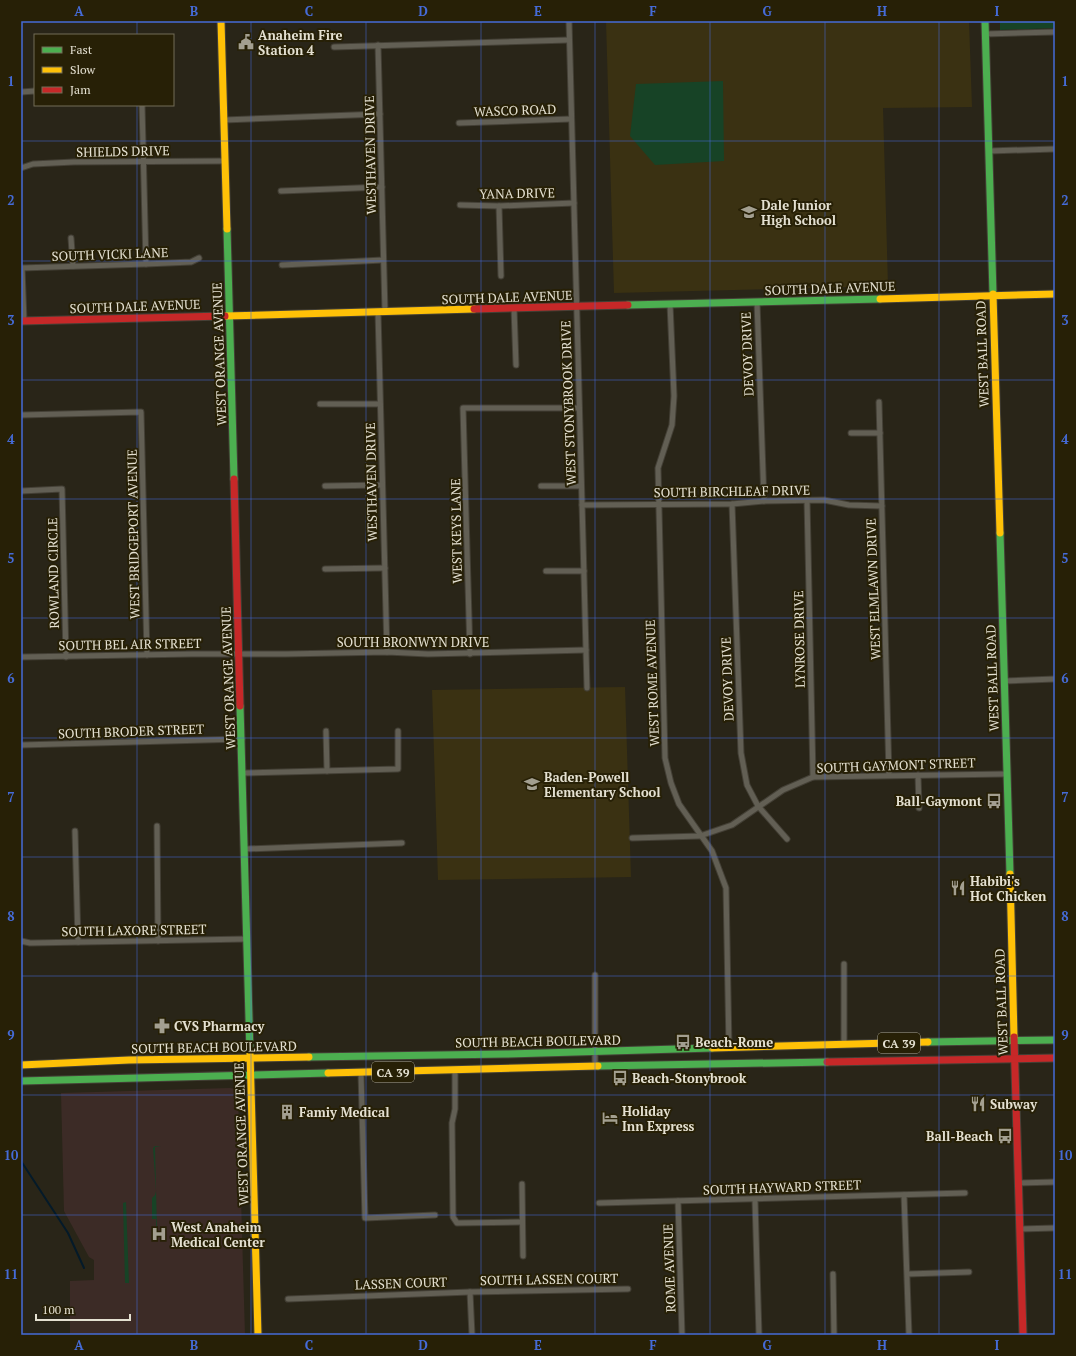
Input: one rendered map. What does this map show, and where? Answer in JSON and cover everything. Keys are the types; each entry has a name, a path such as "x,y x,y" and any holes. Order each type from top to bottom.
{"main road":[{"name":"WEST ORANGE AVENUE","path":"221,21 258,1335"},
{"name":"WEST BALL ROAD","path":"985,21 1023,1335"},
{"name":"SOUTH DALE AVENUE","path":"22,321 1055,294"},
{"name":"SOUTH BEACH BOULEVARD","path":"21,1065 129,1060 594,1052 844,1044 1055,1040"},
{"name":"SOUTH BEACH BOULEVARD","path":"21,1081 595,1066 1055,1058"}],"street":[{"name":"WEST STONYBROOK DRIVE","path":"569,21 587,688"},
{"path":"985,34 1055,32"},
{"path":"334,46 569,40"},
{"name":"WESTHAVEN DRIVE","path":"378,45 383,260 380,404 387,652"},
{"path":"21,92 34,91"},
{"path":"142,106 146,264"},
{"path":"224,120 380,114"},
{"name":"WASCO ROAD","path":"458,123 571,119"},
{"path":"989,151 1055,149"},
{"name":"SHIELDS DRIVE","path":"21,168 33,164 225,161"},
{"path":"281,191 382,187"},
{"name":"YANA DRIVE","path":"460,205 499,206 574,203"},
{"path":"499,206 502,276"},
{"path":"71,238 73,266"},
{"name":"SOUTH VICKI LANE","path":"22,268 191,262 199,258"},
{"path":"282,265 383,260"},
{"path":"22,268 22,321"},
{"name":"DEVOY DRIVE","path":"757,302 764,501"},
{"name":"WEST ROME AVENUE","path":"670,304 674,396 672,426 658,468 666,758 671,783 679,804 712,852 726,888 729,1048"},
{"path":"514,308 516,365"},
{"name":"WEST ELMLAWN DRIVE","path":"879,402 890,775"},
{"path":"320,404 380,404"},
{"name":"WEST KEYS LANE","path":"470,654 464,408 579,408"},
{"name":"WEST BRIDGEPORT AVENUE","path":"21,415 141,412 147,655"},
{"path":"851,433 880,433"},
{"path":"325,486 382,485"},
{"path":"541,486 581,486"},
{"name":"ROWLAND CIRCLE","path":"21,490 62,489 66,657"},
{"name":"LYNROSE DRIVE","path":"807,500 814,777"},
{"name":"SOUTH BIRCHLEAF DRIVE","path":"582,505 732,504 764,501 824,500 855,506 882,506"},
{"name":"DEVOY DRIVE","path":"732,504 741,753 747,785 758,806 787,840"},
{"path":"325,570 385,568"},
{"path":"546,571 584,571"},
{"name":"SOUTH BRONWYN DRIVE","path":"239,654 387,652 470,654 586,650"},
{"name":"SOUTH BEL AIR STREET","path":"21,657 239,654"},
{"path":"1004,681 1055,680"},
{"path":"326,731 326,771"},
{"path":"243,773 398,769 398,731"},
{"name":"SOUTH BRODER STREET","path":"21,745 242,739"},
{"name":"SOUTH GAYMONT STREET","path":"632,838 700,836 732,825 783,790 814,777 1006,774"},
{"path":"918,775 919,808"},
{"path":"157,826 158,941"},
{"path":"75,831 78,942"},
{"path":"245,849 402,843"},
{"name":"SOUTH LAXORE STREET","path":"21,942 158,941 248,938"},
{"path":"844,964 844,1044"},
{"path":"595,976 595,1066"},
{"path":"455,1070 455,1109 452,1122 453,1217 457,1223 522,1222"},
{"path":"361,1073 365,1218 435,1215"},
{"path":"1018,1183 1055,1182"},
{"path":"522,1184 523,1256"},
{"name":"SOUTH HAYWARD STREET","path":"599,1203 755,1200 965,1193"},
{"path":"904,1195 909,1335"},
{"path":"755,1200 759,1335"},
{"name":"ROME AVENUE","path":"678,1201 682,1335"},
{"path":"1020,1229 1055,1228"},
{"path":"908,1274 969,1272"},
{"path":"833,1274 834,1335"},
{"name":"SOUTH LASSEN COURT","path":"470,1292 628,1289"},
{"path":"470,1292 472,1335"},
{"name":"LASSEN COURT","path":"288,1298 470,1292"}],"shaded area":[{"name":"Dale Junior High School","path":"606,21 969,21 972,107 883,108 888,286 614,293"},
{"name":"Baden-Powell Elementary School","path":"625,687 631,877 438,880 432,690"},
{"name":"West Anaheim Medical Center","path":"235,1089 238,1094 245,1335 70,1335 70,1281 94,1280 94,1260 89,1257 64,1211 61,1093"}],"green space":[{"path":"1000,21 1055,21 1055,28 1000,30"},
{"path":"723,81 724,161 655,165 630,136 636,84"},
{"path":"155,1146 161,1147 155,1147 157,1231 153,1232 153,1227 156,1227 156,1219 152,1219 152,1198 156,1191 153,1148"},
{"path":"126,1202 129,1283 125,1283 123,1203"}],"waterway":[{"path":"21,1161 68,1233 84,1268"}],"traffic: fast":[{"path":"985,21 993,294"},
{"path":"227,229 234,479"},
{"path":"628,305 880,299"},
{"path":"1000,533 1010,874"},
{"path":"240,706 250,1053"},
{"path":"928,1042 1055,1040"},
{"path":"309,1057 506,1054 712,1048"},
{"path":"598,1066 827,1062"},
{"path":"21,1081 328,1073"}],"traffic: slow":[{"path":"221,21 227,229"},
{"path":"993,294 1000,533"},
{"path":"880,299 1055,294"},
{"path":"225,316 474,309"},
{"path":"1010,874 1014,1037"},
{"path":"712,1048 928,1042"},
{"path":"250,1053 258,1335"},
{"path":"21,1065 129,1060 309,1057"},
{"path":"328,1073 598,1066"}],"traffic: jam":[{"path":"474,309 628,305"},
{"path":"21,321 225,316"},
{"path":"234,479 240,706"},
{"path":"1014,1037 1023,1335"},
{"path":"827,1062 1055,1058"}],"place":[{"name":"Anaheim Fire Station 4","path":"246,42"},
{"name":"Dale Junior High School","path":"749,212"},
{"name":"Baden-Powell Elementary School","path":"532,784"},
{"name":"Ball-Gaymont","path":"994,801"},
{"name":"Habibi's Hot Chicken","path":"958,888"},
{"name":"CVS Pharmacy","path":"162,1026"},
{"name":"Beach-Rome","path":"683,1042"},
{"name":"Beach-Stonybrook","path":"620,1078"},
{"name":"Subway","path":"978,1104"},
{"name":"Famiy Medical","path":"287,1112"},
{"name":"Holiday Inn Express","path":"610,1118"},
{"name":"Ball-Beach","path":"1005,1136"},
{"name":"West Anaheim Medical Center","path":"159,1234"}]}
